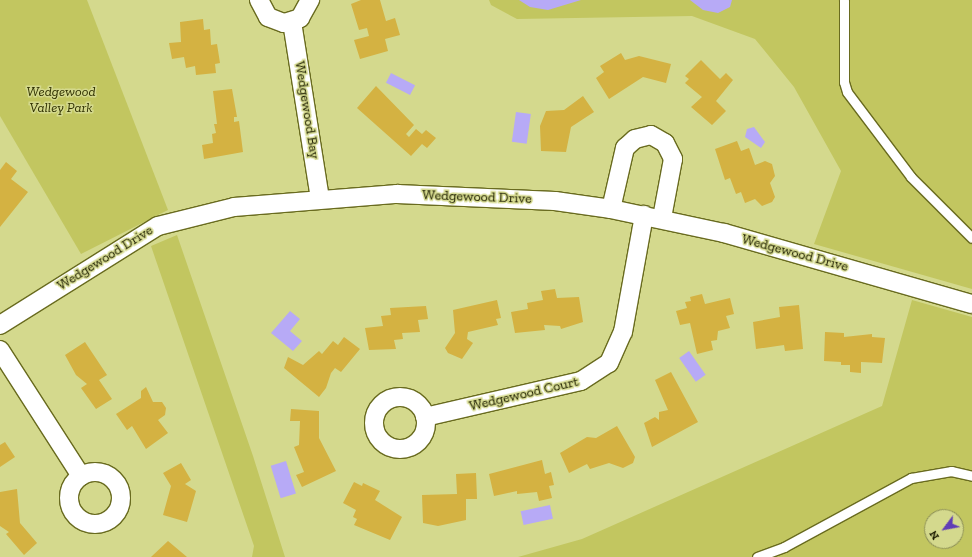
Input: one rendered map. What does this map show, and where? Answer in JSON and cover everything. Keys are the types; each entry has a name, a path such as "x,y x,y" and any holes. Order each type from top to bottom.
{"street":[{"path":"259,0 268,17 292,22 306,12 310,0"},
{"name":"Wedgewood Bay","path":"292,22 320,198"},
{"path":"611,209 625,148 635,139 651,136 665,143 673,159 662,218"},
{"name":"Wedgewood Drive","path":"0,325 158,226 234,207 320,198 397,194 505,198 611,209 662,218 972,304"},
{"name":"Wedgewood Court","path":"425,417 581,380 609,362 623,332 644,215"},
{"path":"0,350 81,476"}],"lane":[{"path":"844,0 844,82 847,92 915,182 972,238"},
{"path":"757,557 784,547 911,478 951,471 972,476"}],"green space":[{"name":"Wedgewood Valley Park","path":"0,0 87,0 168,210 81,254 0,116"},
{"path":"489,0 972,0 972,289 814,244 841,171 794,87 755,39 692,16 517,19 491,5"},
{"path":"177,235 253,456 285,557 252,557 254,546 151,246"},
{"path":"912,300 972,317 972,557 518,557 582,539 882,406"}],"shaded area":[{"path":"519,0 581,0 548,10 530,7"},
{"path":"690,0 732,0 730,7 718,13 703,10"},
{"path":"391,73 415,85 410,95 386,83"},
{"path":"516,112 531,114 527,144 512,142"},
{"path":"754,127 765,142 761,148 745,137 747,129"},
{"path":"290,311 300,319 290,331 302,341 293,351 271,333"},
{"path":"689,351 706,375 696,382 679,358"},
{"path":"286,461 296,494 281,498 271,466"},
{"path":"550,505 553,519 524,525 521,511"}],"building":[{"path":"361,0 380,0 386,21 395,18 400,35 385,39 388,51 360,59 354,40 369,36 367,28 359,30 351,4"},
{"path":"203,19 204,30 210,29 211,45 217,44 220,63 215,64 216,73 196,75 195,66 186,68 184,57 172,59 169,43 181,42 180,22"},
{"path":"621,53 625,60 639,56 671,64 666,83 643,77 609,99 596,78 604,72 600,66"},
{"path":"701,60 720,79 726,73 733,80 716,101 726,111 712,125 691,107 702,97 685,83 689,79 685,76"},
{"path":"376,86 414,125 406,134 409,137 416,129 422,134 426,130 436,138 427,148 422,144 411,156 357,108"},
{"path":"232,89 237,117 234,117 234,122 239,121 243,152 204,159 202,145 213,143 212,134 216,133 214,124 217,124 213,91"},
{"path":"583,96 594,112 571,127 566,152 541,151 540,126 546,111 564,110"},
{"path":"737,141 741,151 749,148 755,165 765,161 772,164 775,176 770,183 775,197 772,202 762,206 755,199 745,203 741,192 736,194 730,178 725,180 715,149"},
{"path":"6,162 17,171 11,179 28,192 0,227 0,170"},
{"path":"555,289 557,298 579,297 583,322 561,329 560,326 544,325 545,330 515,333 511,312 528,309 527,303 543,300 541,291"},
{"path":"702,294 705,304 730,298 734,314 726,316 730,328 718,331 717,340 711,341 713,350 697,354 690,323 680,325 676,311 687,308 685,302 691,301 690,297"},
{"path":"497,300 501,318 496,319 498,325 468,332 467,339 473,343 462,359 448,353 445,348 455,333 453,310"},
{"path":"799,305 803,349 785,351 784,345 756,349 753,322 780,317 779,307"},
{"path":"426,306 428,319 418,320 420,332 402,333 403,339 394,340 396,349 369,350 365,328 383,326 381,316 391,315 390,308"},
{"path":"825,332 844,333 844,337 872,334 872,337 885,338 882,363 861,362 861,373 850,372 850,365 841,365 841,362 824,361"},
{"path":"344,337 360,349 341,372 335,368 331,373 326,388 319,397 284,368 288,357 303,365 319,351 322,354 333,341 338,345"},
{"path":"85,342 107,375 99,380 112,399 96,409 81,388 87,384 76,375 65,355"},
{"path":"671,372 698,422 652,447 644,423 655,417 659,420 659,412 668,410 655,380"},
{"path":"146,387 153,402 162,402 166,408 165,415 158,420 168,433 146,449 132,426 127,430 116,414 141,398 141,391"},
{"path":"291,409 319,411 319,438 336,471 302,487 296,475 304,472 294,447 299,445 300,421 290,421"},
{"path":"617,426 635,457 633,463 623,468 609,463 590,469 587,464 569,473 560,453 587,437 596,438"},
{"path":"5,442 15,457 0,467 0,445"},
{"path":"542,460 545,474 551,472 554,485 549,486 552,498 539,501 537,492 517,494 517,491 494,496 489,474"},
{"path":"181,463 191,480 185,484 196,491 187,522 163,515 171,486 163,473"},
{"path":"476,473 477,499 466,499 466,520 438,526 423,523 422,495 457,494 456,474"},
{"path":"354,482 362,486 363,483 380,491 375,500 402,517 390,540 354,525 357,519 353,517 356,510 343,503"},
{"path":"17,489 20,523 37,543 24,555 6,534 9,532 0,526 0,492"},
{"path":"168,541 187,557 151,557"}]}
